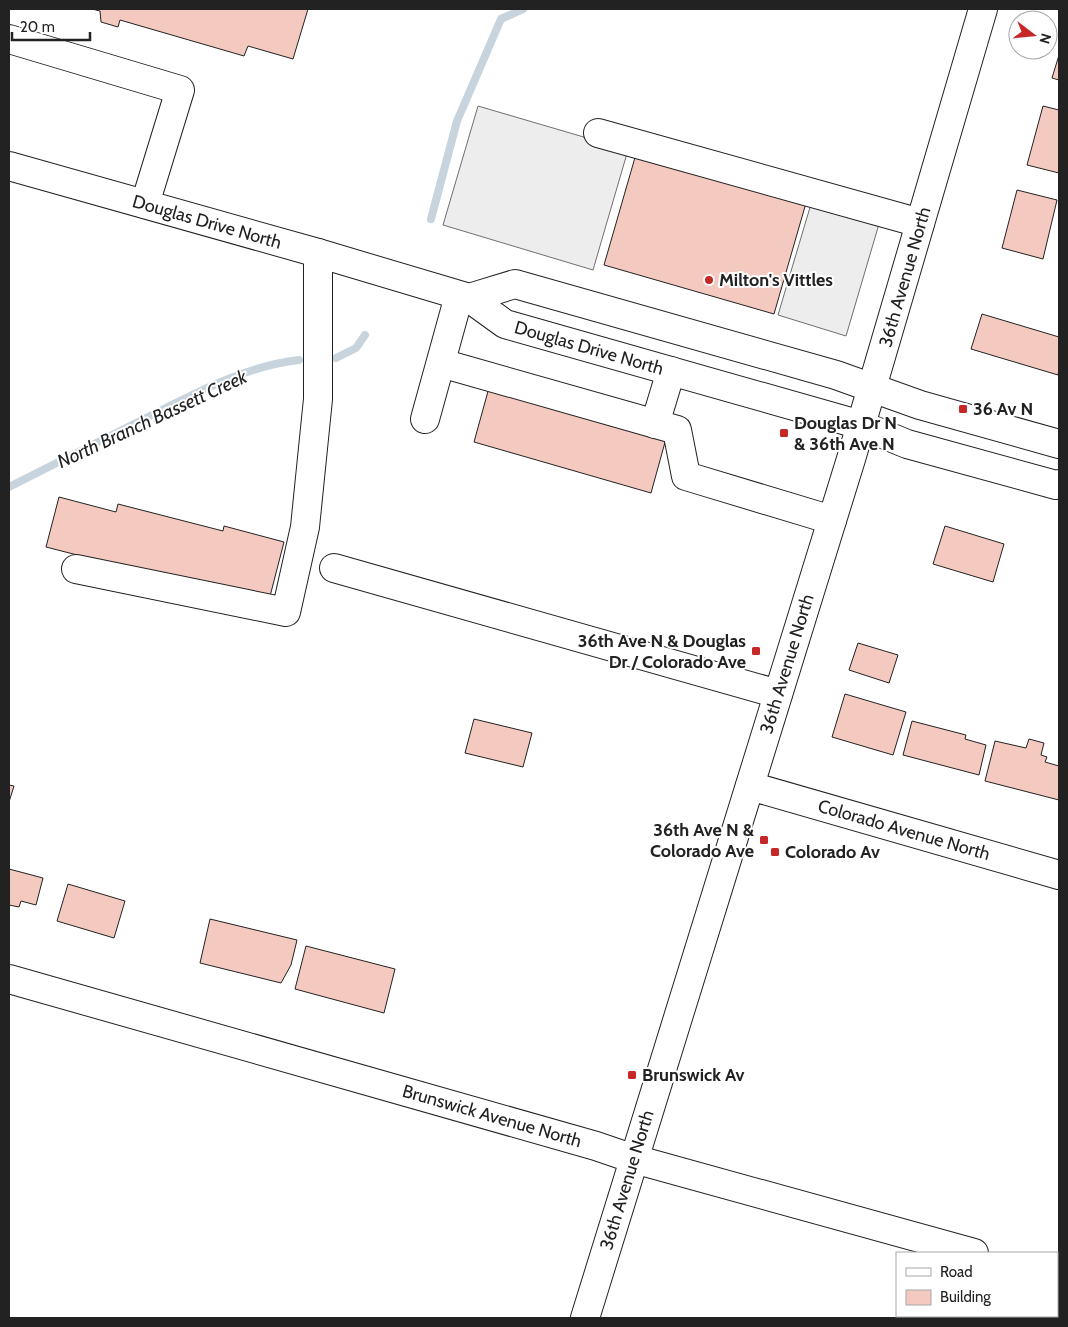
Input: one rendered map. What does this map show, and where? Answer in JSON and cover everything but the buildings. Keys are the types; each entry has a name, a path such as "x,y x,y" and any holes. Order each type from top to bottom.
{"street":[{"name":"36th Avenue North","path":"585,1318 872,389 983,9"},
{"path":"9,39 180,90 145,204"},
{"path":"598,133 920,222"},
{"name":"Douglas Drive North","path":"9,166 318,253 464,297 505,324 861,425 907,444 1047,483 1059,484"},
{"path":"76,569 286,612 305,527 318,399 318,253"},
{"path":"425,419 441,363 464,297 515,284 836,375 920,404 1059,444"},
{"path":"441,363 677,430 686,476 832,520"},
{"path":"655,424 671,371"},
{"path":"334,568 778,694"},
{"name":"Colorado Avenue North","path":"750,786 1059,874"},
{"name":"Brunswick Avenue North","path":"9,979 596,1146 634,1160 970,1252"}],"shaded area":[{"path":"478,106 628,150 593,270 443,225"},
{"path":"811,204 879,224 846,336 778,315"}],"waterway":[{"name":"North Branch Bassett Creek","path":"431,219 457,121 501,19 523,9"},
{"name":"North Branch Bassett Creek","path":"336,358 356,348 365,335"},
{"name":"North Branch Bassett Creek","path":"9,487 220,382 259,368 299,360"}],"place":[{"name":"Milton's Vittles","path":"709,280"},
{"name":"36 Av N","path":"963,409"},
{"name":"Douglas Dr N & 36th Ave N","path":"784,433"},
{"name":"36th Ave N & Douglas Dr / Colorado Ave","path":"756,651"},
{"name":"36th Ave N & Colorado Ave","path":"764,840"},
{"name":"Colorado Av","path":"775,852"},
{"name":"Brunswick Av","path":"632,1075"}]}
